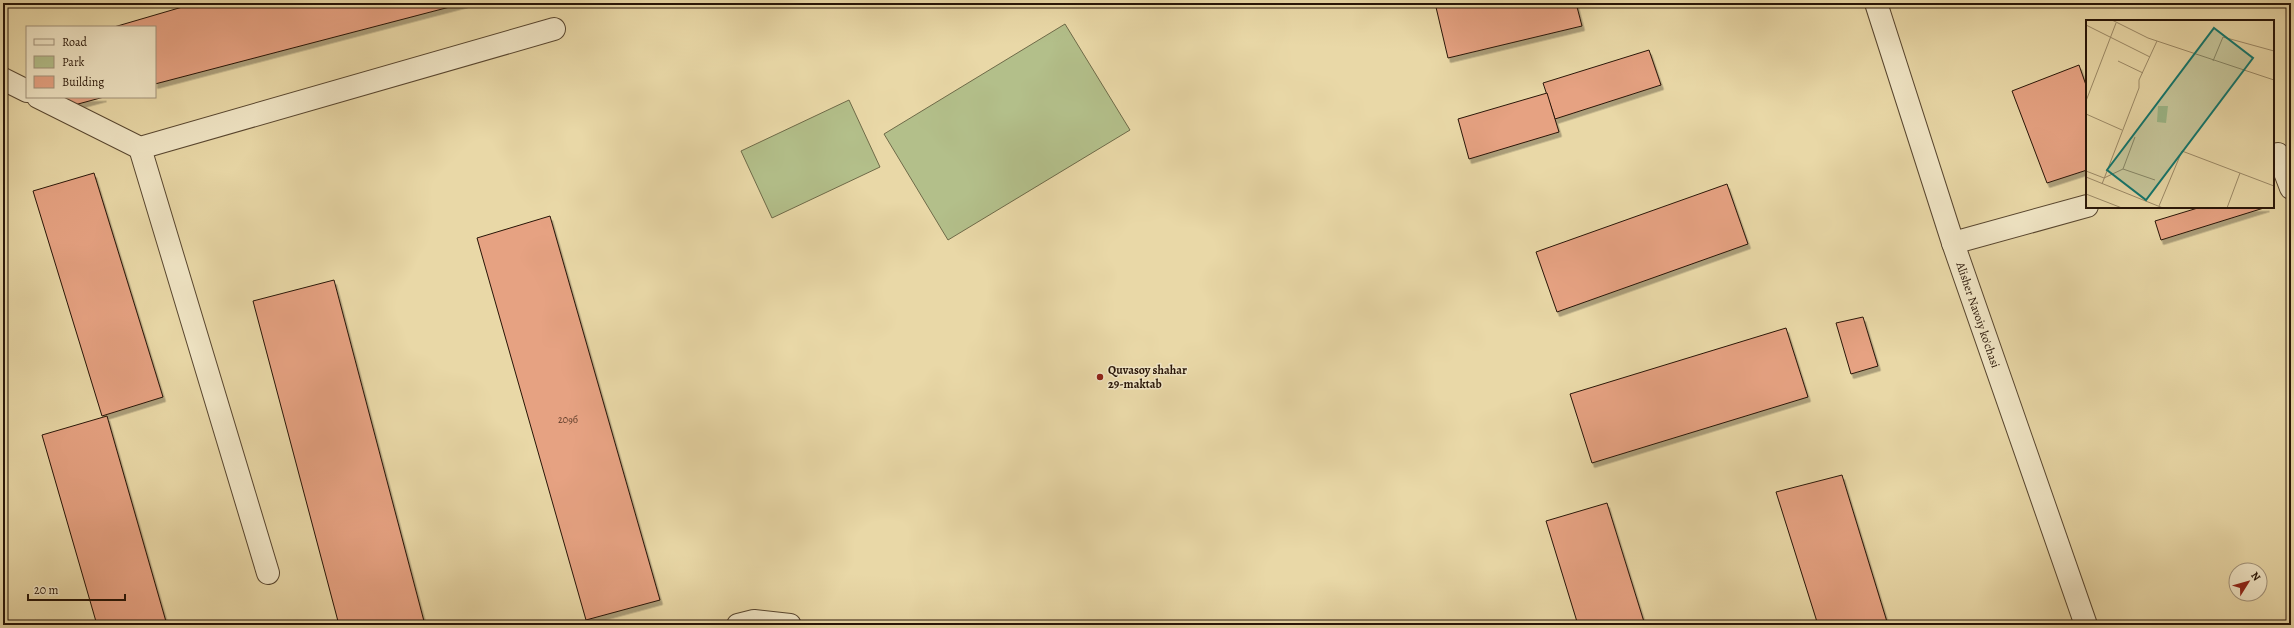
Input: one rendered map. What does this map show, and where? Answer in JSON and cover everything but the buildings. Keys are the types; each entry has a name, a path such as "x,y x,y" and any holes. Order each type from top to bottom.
{"street":[{"name":"Alisher Navoiy ko'chasi","path":"1876,3 1953,243 2086,625"},
{"path":"40,98 140,148 554,29"},
{"path":"3,79 26,90"},
{"path":"140,148 268,573"},
{"path":"2274,155 2278,154 2291,188"},
{"path":"1953,243 2086,206"},
{"path":"738,625 754,621 790,625"}],"green space":[{"path":"1065,24 1130,130 948,240 884,134"},
{"path":"849,100 880,167 772,218 741,151"}],"place":[{"name":"Quvasoy shahar 29-maktab","path":"1100,377"}]}
